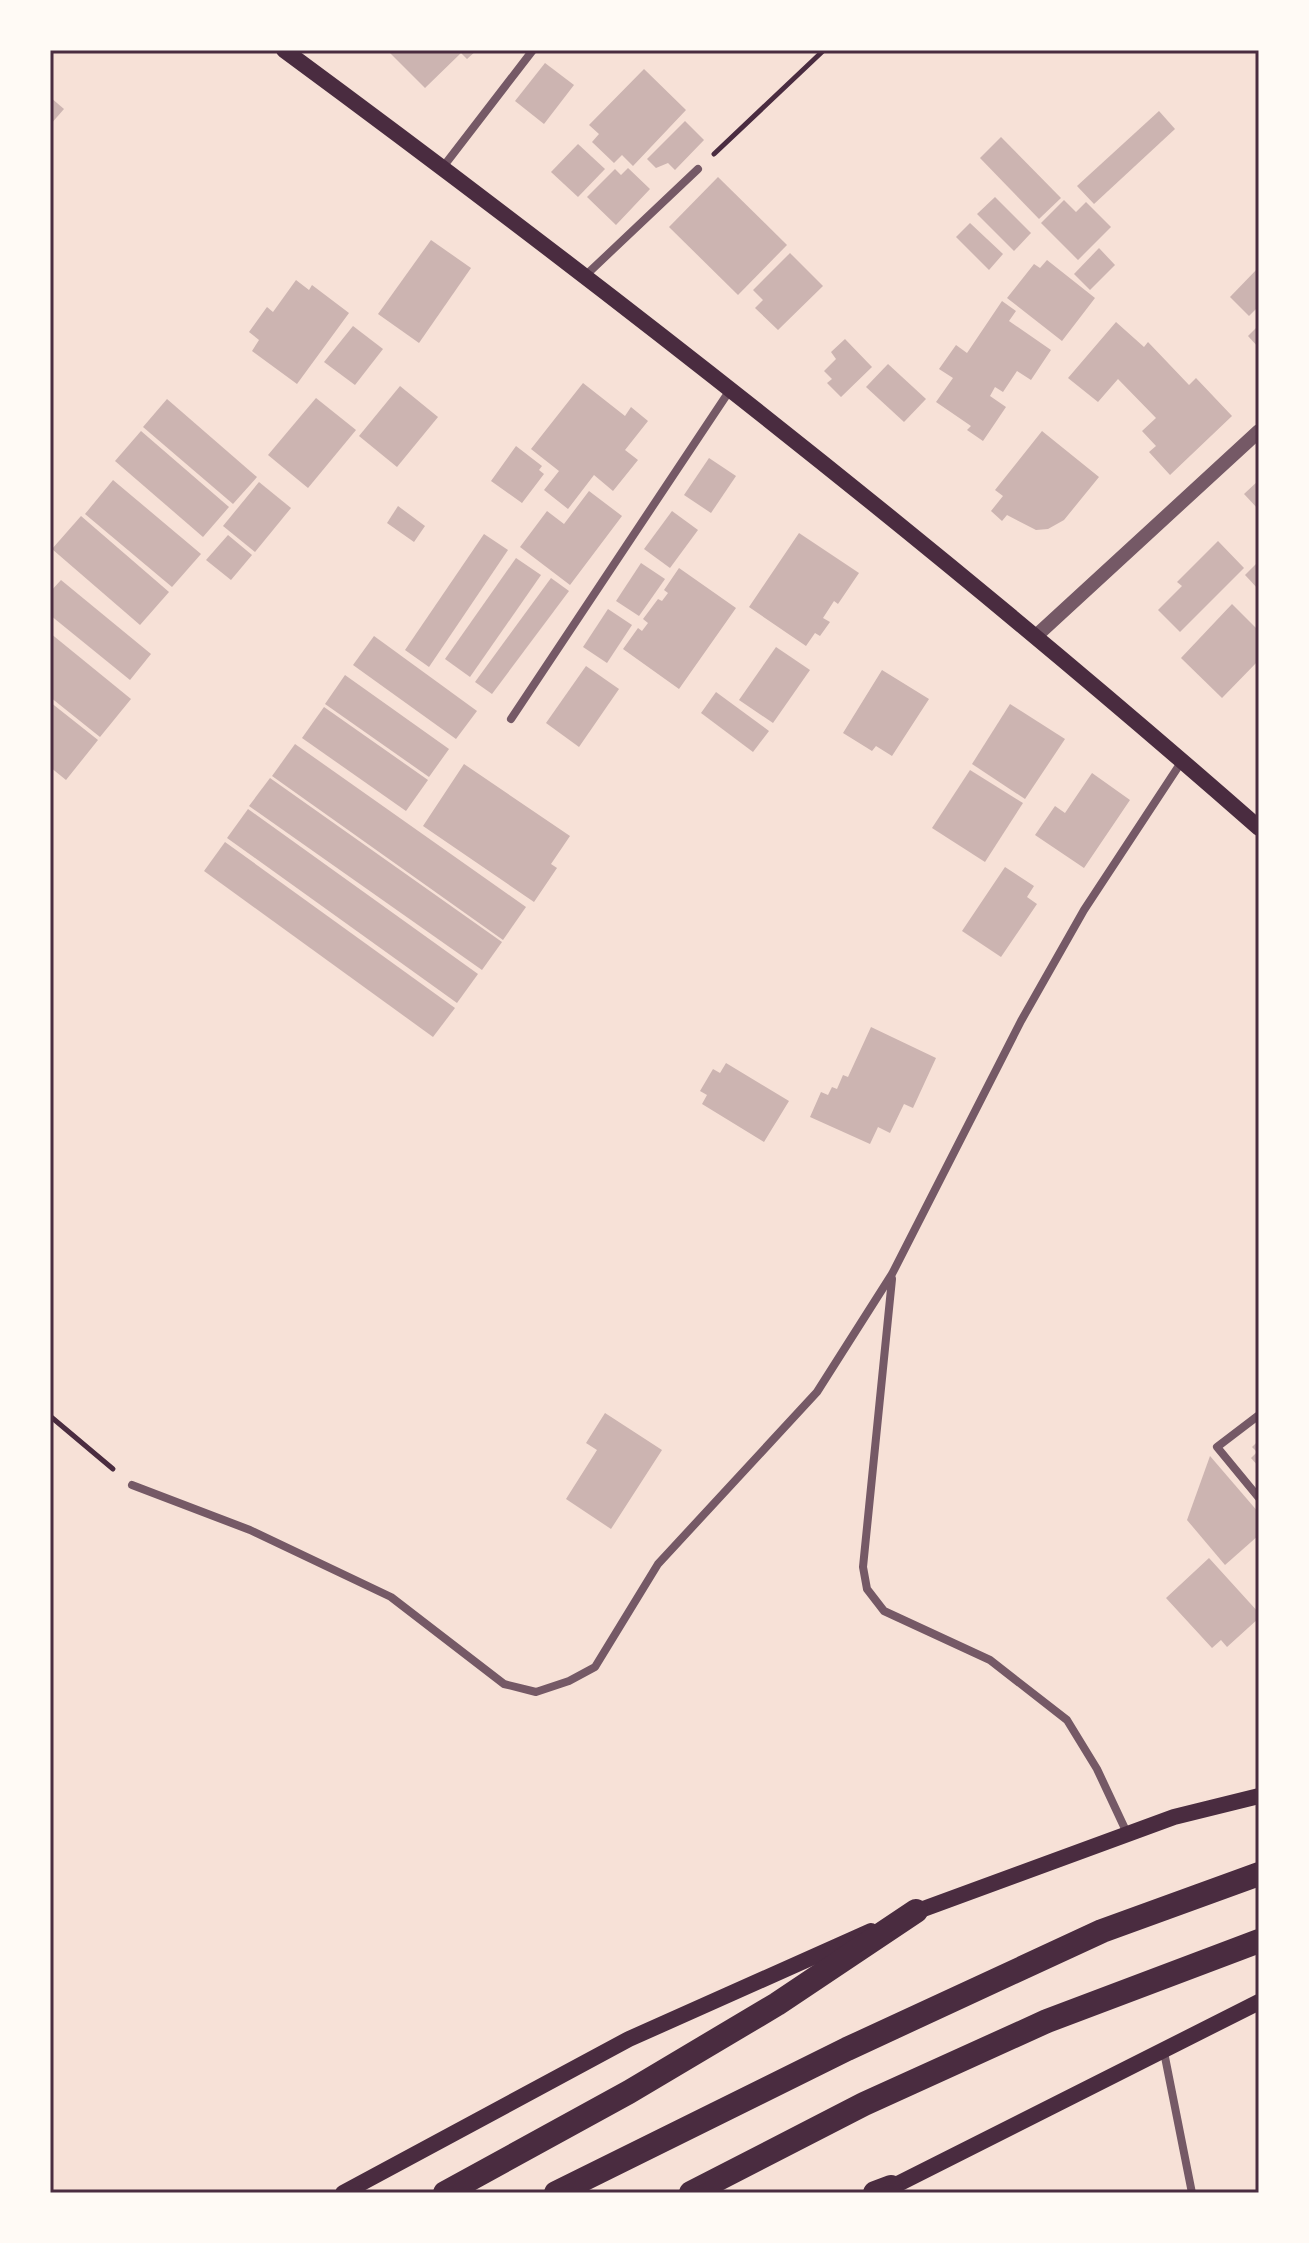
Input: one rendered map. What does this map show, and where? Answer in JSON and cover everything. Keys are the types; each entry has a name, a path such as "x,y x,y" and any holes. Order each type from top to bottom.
{"highway":[{"path":"556,2193 847,2049 1102,1931 1259,1874"},
{"path":"445,2193 629,2092 777,2004 916,1911"},
{"path":"691,2193 864,2104 1047,2021 1259,1941"}],"main road":[{"path":"284,50 586,275 731,388 1036,636 1259,828"},
{"path":"343,2193 629,2039 916,1911 1174,1817 1259,1796"},
{"path":"882,2191 1259,2002"}],"street":[{"path":"443,167 533,50"},
{"path":"586,275 698,169"},
{"path":"511,719 731,388"},
{"path":"1036,636 1259,431"},
{"path":"132,1485 250,1530 391,1597 504,1684 536,1692 569,1681 595,1667 658,1564 817,1392 892,1274 1021,1021 1084,910 1183,760"},
{"path":"892,1274 863,1567 867,1589 884,1611 990,1660 1067,1720 1097,1769 1127,1834"},
{"path":"1259,1415 1217,1447 1259,1498"},
{"path":"1164,2052 1192,2193"}],"path":[{"path":"698,169 824,50"},
{"path":"50,1416 132,1485"}],"building":[{"path":"387,50 477,50 467,59 461,53 425,88"},
{"path":"545,63 574,85 544,124 515,101"},
{"path":"644,69 686,110 633,166 622,155 614,163 592,142 599,134 589,125"},
{"path":"50,97 64,109 50,125"},
{"path":"1159,111 1175,129 1094,204 1077,186"},
{"path":"685,121 704,140 675,170 668,163 656,168 647,159"},
{"path":"1001,137 1061,198 1039,219 980,158"},
{"path":"578,144 605,169 578,197 551,172"},
{"path":"628,168 650,189 616,225 587,197 615,169 621,175"},
{"path":"718,177 787,245 738,295 669,227"},
{"path":"995,197 1031,233 1014,251 977,214"},
{"path":"1064,200 1076,212 1086,202 1111,227 1078,260 1041,223"},
{"path":"970,223 1003,254 989,270 956,237"},
{"path":"431,240 471,268 419,343 378,314"},
{"path":"1099,248 1115,265 1090,290 1074,274"},
{"path":"790,253 823,286 778,330 755,308 763,300 753,290"},
{"path":"1047,260 1095,298 1062,341 1007,298 1034,264 1040,268"},
{"path":"1259,267 1259,306 1249,316 1230,297"},
{"path":"296,280 309,290 312,285 349,313 297,384 252,351 259,340 249,332 267,307 273,312"},
{"path":"1002,301 1016,311 1009,321 1051,350 1031,380 1017,371 1003,392 995,387 990,396 1006,407 983,441 967,430 971,426 936,402 953,378 939,369 956,345 967,353"},
{"path":"1116,322 1144,347 1148,342 1189,385 1196,378 1232,416 1170,475 1149,452 1156,446 1142,431 1156,418 1118,379 1098,402 1068,378"},
{"path":"1259,325 1259,348 1248,336"},
{"path":"353,326 383,349 355,385 324,362"},
{"path":"845,339 872,367 841,397 827,383 832,379 824,371 836,359 831,352"},
{"path":"888,364 926,399 904,422 866,387"},
{"path":"583,383 625,416 631,407 648,421 625,450 638,460 613,491 594,475 568,509 544,490 559,471 531,449"},
{"path":"400,386 438,417 397,467 359,436"},
{"path":"316,398 356,430 308,488 268,455"},
{"path":"167,399 257,477 233,504 143,427"},
{"path":"141,431 229,507 203,537 115,461"},
{"path":"1042,431 1099,477 1064,520 1048,529 1036,530 1007,515 1002,521 991,511 1003,496 995,490"},
{"path":"516,446 542,466 539,470 544,474 522,503 491,481"},
{"path":"709,458 736,476 711,513 684,495"},
{"path":"113,480 201,554 172,587 85,514"},
{"path":"1259,480 1259,510 1244,494"},
{"path":"259,482 291,508 255,552 223,526"},
{"path":"589,491 622,516 570,585 520,547 547,511 564,524"},
{"path":"398,506 425,526 414,542 387,523"},
{"path":"672,511 698,530 670,568 644,549"},
{"path":"81,516 169,592 140,625 52,549"},
{"path":"799,533 859,573 838,604 834,601 823,618 830,622 820,636 815,633 806,646 749,607"},
{"path":"484,534 508,550 429,667 405,650"},
{"path":"228,535 252,555 231,580 206,560"},
{"path":"1218,541 1244,568 1180,632 1158,610 1182,586 1177,582"},
{"path":"516,558 541,575 470,677 445,659"},
{"path":"1259,561 1259,590 1245,575"},
{"path":"641,563 665,579 639,616 616,601"},
{"path":"679,568 736,608 679,689 623,649 638,628 642,631 648,623 643,619 658,599 662,601 668,593 664,590"},
{"path":"551,578 569,591 492,694 475,682"},
{"path":"61,580 151,654 130,680 50,615 50,592"},
{"path":"1232,604 1259,631 1259,660 1222,698 1181,658"},
{"path":"608,609 632,625 607,663 583,647"},
{"path":"50,633 131,699 100,737 50,697"},
{"path":"374,636 477,711 456,739 353,665"},
{"path":"776,647 810,670 773,723 739,700"},
{"path":"586,666 619,689 579,747 546,723"},
{"path":"882,670 929,699 892,756 876,746 872,751 843,733"},
{"path":"345,675 449,749 429,777 325,704"},
{"path":"716,692 769,731 753,752 701,713"},
{"path":"50,702 98,740 66,780 50,767"},
{"path":"1010,704 1065,739 1025,799 972,764"},
{"path":"324,707 428,780 406,811 302,738"},
{"path":"295,744 526,907 503,940 272,776"},
{"path":"464,764 570,836 551,864 557,868 534,902 423,826"},
{"path":"970,770 1023,803 985,862 932,828"},
{"path":"1092,773 1130,800 1084,868 1035,835 1055,806 1065,813"},
{"path":"270,778 502,942 482,970 249,806"},
{"path":"248,809 478,974 457,1003 227,838"},
{"path":"225,842 455,1008 433,1037 204,871"},
{"path":"1005,867 1034,886 1027,897 1037,904 1001,957 962,931"},
{"path":"871,1027 936,1058 913,1108 904,1104 890,1133 878,1127 870,1144 810,1117 821,1092 828,1095 832,1087 837,1089 843,1075 848,1077"},
{"path":"726,1063 789,1101 764,1142 702,1104 707,1095 700,1091 713,1069 720,1073"},
{"path":"605,1413 662,1450 611,1529 566,1499 597,1450 586,1443"},
{"path":"1259,1440 1259,1467 1251,1458 1257,1452 1252,1447"},
{"path":"1210,1456 1259,1513 1259,1535 1225,1565 1187,1520"},
{"path":"1209,1558 1259,1613 1259,1618 1227,1647 1221,1640 1212,1648 1166,1598"}]}
